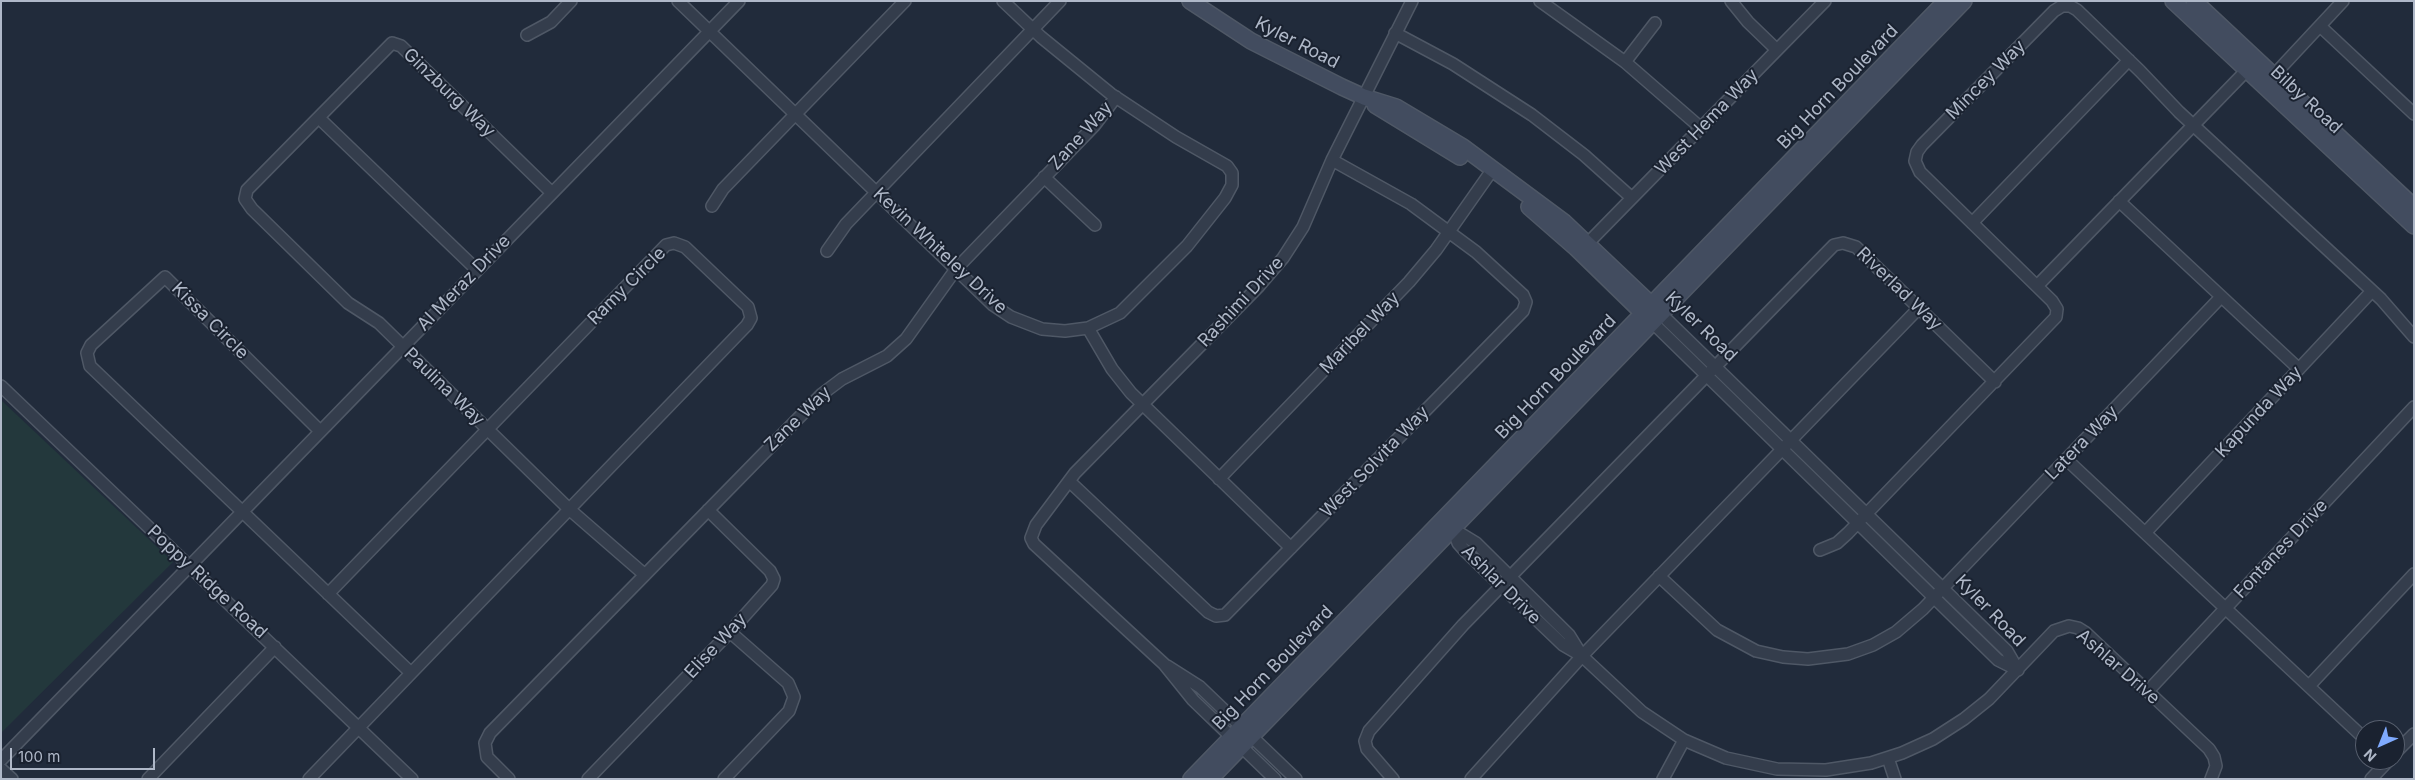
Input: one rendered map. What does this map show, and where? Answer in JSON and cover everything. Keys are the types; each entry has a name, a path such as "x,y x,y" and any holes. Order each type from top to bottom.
{"main road":[{"name":"Kyler Road","path":"1190,1 1251,41 1364,97 1488,176 1553,228 1652,314"},
{"name":"Big Horn Boulevard","path":"1191,779 1241,737 1453,529 1946,1"},
{"name":"Big Horn Boulevard","path":"1210,779 1241,737 1652,314 1964,1"},
{"name":"Bilby Road","path":"2172,1 2414,226"},
{"name":"Bilby Road","path":"2194,1 2414,207"},
{"name":"Kyler Road","path":"1364,97 1396,106 1463,147 1520,187 1588,244 1652,314"}],"street":[{"path":"527,35 551,22 571,1"},
{"name":"Kevin Whiteley Drive","path":"678,1 993,305 1021,322 1053,330 1088,328 1110,320 1125,310 1188,246 1220,205 1232,185 1233,177 1227,166 1176,137 1116,97"},
{"name":"Al Meraz Drive","path":"1,760 739,1"},
{"path":"712,206 723,189 905,1"},
{"path":"1003,1 1033,29 1116,97"},
{"path":"827,252 846,224 1060,1"},
{"name":"Rashimi Drive","path":"1241,737 1200,687 1164,664 1034,544 1031,538 1036,525 1069,481 1259,286 1283,258 1303,227 1332,160 1412,1"},
{"path":"1540,1 1625,62 1701,128"},
{"path":"1731,1 1748,22 1778,50"},
{"name":"West Hema Way","path":"1588,244 1825,1"},
{"path":"2273,76 2343,1"},
{"name":"Mincey Way","path":"1820,550 1837,542 1862,519 2056,317 2055,304 1920,172 1916,157 1922,145 2054,11 2062,6 2070,6 2077,10 2193,125 2372,291 2414,338"},
{"path":"1625,62 1655,23"},
{"path":"2320,26 2414,114"},
{"path":"1395,33 1453,64 1532,115 1584,155 1632,198"},
{"name":"Ginzburg Way","path":"245,199 247,190 392,43 398,44 552,193"},
{"path":"1972,223 2129,60"},
{"path":"2037,286 2247,70"},
{"name":"Zane Way","path":"510,779 490,761 485,749 490,733 822,394 842,379 887,356 906,339 956,269 1097,122 1116,97"},
{"path":"319,118 478,270"},
{"path":"1332,160 1389,190 1450,231"},
{"name":"Maribel Way","path":"1219,479 1396,295 1450,231 1488,176"},
{"path":"1044,177 1095,225"},
{"name":"Paulina Way","path":"245,199 252,209 348,303 380,323 569,510 645,575"},
{"path":"2119,201 2298,370"},
{"name":"West Solvita Way","path":"1069,481 1208,612 1221,616 1231,610 1523,311 1525,298 1521,292 1450,231"},
{"name":"Ramy Circle","path":"309,779 747,325 751,318 748,307 685,246 674,243 666,245 328,594"},
{"name":"Riverlad Way","path":"1711,371 1830,248 1838,243 1848,243 1856,247 1995,382"},
{"name":"Kissa Circle","path":"242,511 90,366 87,357 91,345 165,277 320,431"},
{"name":"Kapunda Way","path":"2145,533 2372,291"},
{"name":"Latera Way","path":"1659,576 1705,621 1729,638 1756,651 1796,659 1835,657 1873,645 1905,625 1938,593 2222,297"},
{"path":"1471,779 1582,656 1918,308"},
{"name":"Kyler Road","path":"1652,314 1938,593 1998,660 2018,670"},
{"path":"1088,328 1112,369 1142,405 1291,548"},
{"path":"1393,779 1367,749 1365,741 1367,734 1463,625 1711,371"},
{"name":"Poppy Ridge Road","path":"1,386 412,779"},
{"name":"Fontanes Drive","path":"2148,692 2414,407"},
{"path":"2066,459 2355,730"},
{"name":"Elise Way","path":"588,779 770,588 774,579 770,571 708,510"},
{"path":"242,511 411,673"},
{"name":"Ashlar Drive","path":"1453,529 1471,538 1569,635 1582,656"},
{"name":"Ashlar Drive","path":"1453,529 1462,548 1501,586 1563,645 1582,656 1642,712 1684,740 1726,758 1785,774 1841,768 1888,758 1933,739 1964,719 1989,699 2054,631 2064,627 2074,627 2086,633 2212,752 2216,766 2211,779"},
{"path":"2309,686 2414,574"},
{"path":"724,779 789,711 794,697 788,683 730,632"},
{"path":"148,779 275,647"},
{"path":"2405,743 2414,734"},
{"path":"1241,737 1275,779"},
{"path":"1241,737 1296,779"},
{"path":"1663,779 1684,740"},
{"path":"1888,758 1895,779"},
{"path":"1,769 12,779"}],"green space":[{"path":"1,400 173,562 1,733"}]}
